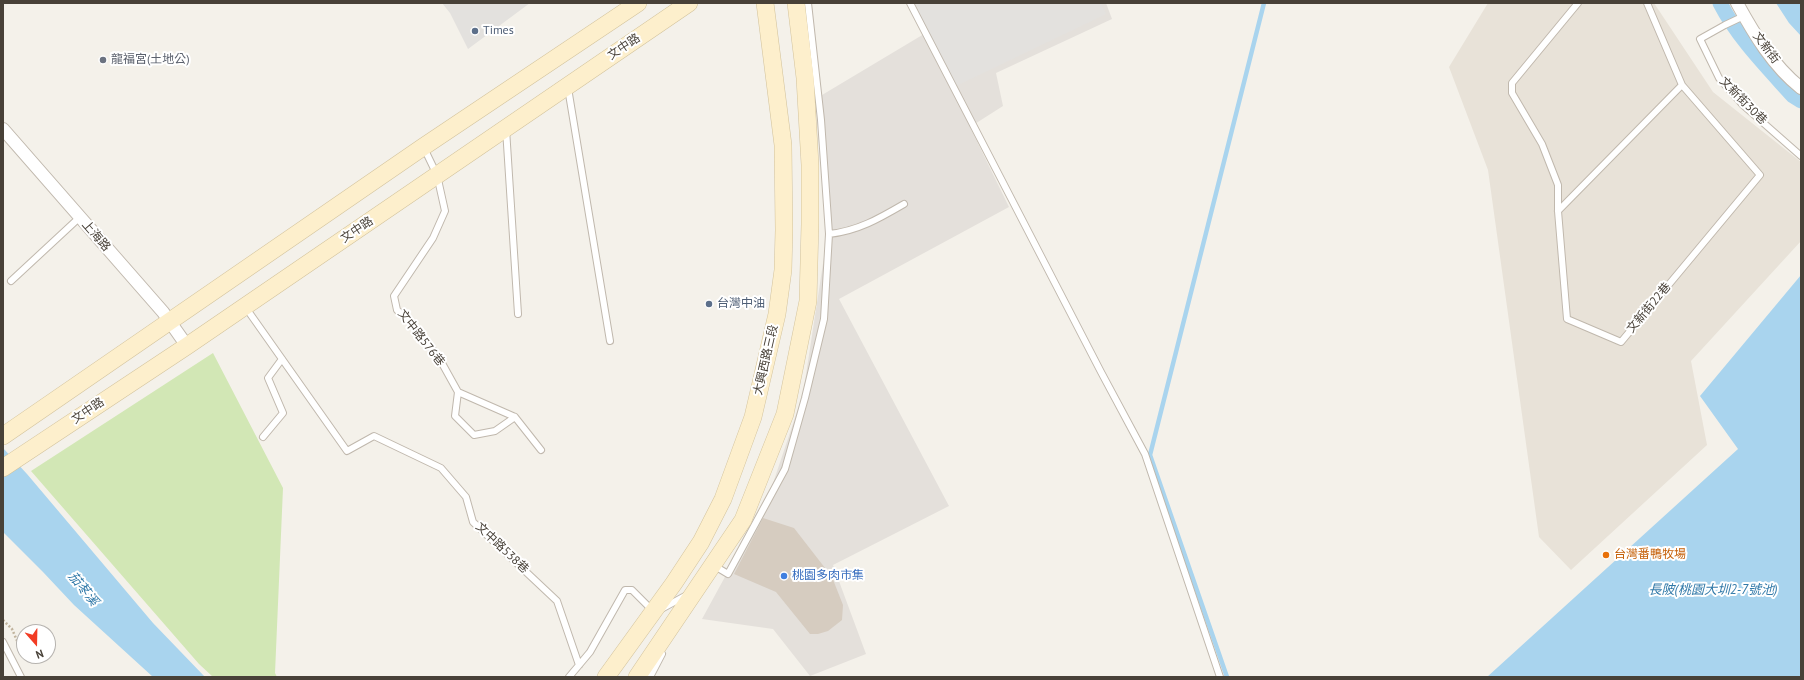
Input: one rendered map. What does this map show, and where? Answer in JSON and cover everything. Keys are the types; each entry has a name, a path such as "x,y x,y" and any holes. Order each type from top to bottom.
{"street":[{"path":"4,435 423,147 638,3"},
{"name":"文中路","path":"3,468 186,346 690,3"},
{"name":"大興西路三段","path":"606,677 654,612 700,542 723,499 752,417 777,314 783,270 783,145 765,3"},
{"path":"637,677 743,520 785,414 808,301 810,165 804,78 796,3"},
{"name":"文新街","path":"1737,3 1754,34 1773,60 1793,82 1801,88"},
{"name":"上海路","path":"3,128 170,322 186,346"}],"lane":[{"path":"713,565 728,574 785,469 805,398 824,319 829,234 821,120 808,3"},
{"path":"910,3 1145,454 1220,677"},
{"name":"文新街22巷","path":"1578,3 1512,83 1512,93 1542,144 1558,184 1558,211 1567,319 1621,342 1760,175 1682,85 1647,3"},
{"name":"文新街30巷","path":"1744,16 1700,39 1719,78 1743,105 1801,156"},
{"path":"1558,211 1682,85"},
{"path":"567,86 610,341"},
{"path":"506,128 518,314"},
{"name":"文中路576巷","path":"423,147 437,175 445,211 433,238 394,296 398,310 438,356 458,392"},
{"path":"829,234 847,232 879,218 904,204"},
{"path":"11,281 80,217"},
{"name":"文中路538巷","path":"245,306 347,450 374,436 441,468 466,497 474,522 557,601 579,665"},
{"path":"263,437 283,413 268,378 282,359"},
{"path":"515,417 495,431 474,435 455,416 458,392 515,417 541,450"},
{"path":"569,677 590,652 625,590 632,590 654,612"},
{"path":"598,677 654,612 695,591"},
{"path":"650,677 695,591"},
{"path":"3,642 21,677"}],"shaded area":[{"name":"Times","path":"442,3 530,3 468,49 450,13"},
{"path":"908,3 1101,3 1106,14 952,88"},
{"path":"910,3 1106,3 1112,19 996,73 1003,106 970,127 1009,207 839,299 949,506 833,565 866,654 810,676 773,629 702,619 768,498 803,394 826,244 822,95 924,34"},
{"path":"1488,3 1654,3 1713,92 1801,162 1801,241 1691,361 1707,445 1571,570 1539,537 1488,170 1449,67"}],"green space":[{"path":"213,353 283,488 275,673 277,677 213,677 199,664 31,471"}],"water":[{"path":"1776,3 1801,3 1801,36 1789,23"},
{"name":"長陂(桃園大圳2-7號池)","path":"1801,275 1801,677 1487,677 1738,449 1700,396"},
{"name":"茄苳溪","path":"3,448 27,474 153,623 205,677 153,677 74,605 3,532"}],"building":[{"name":"桃園多肉市集","path":"763,518 794,528 832,577 843,605 842,620 828,631 818,634 810,634 776,592 734,574"}],"waterway":[{"path":"1227,677 1150,455 1264,3"},
{"path":"1720,3 1727,16 1744,40 1793,96 1801,101"}],"place":[{"name":"Times","path":"475,31"},
{"name":"龍福宮(土地公)","path":"103,60"},
{"name":"台灣中油","path":"709,304"},
{"name":"台灣番鴨牧場","path":"1606,555"},
{"name":"桃園多肉市集","path":"784,576"}]}
